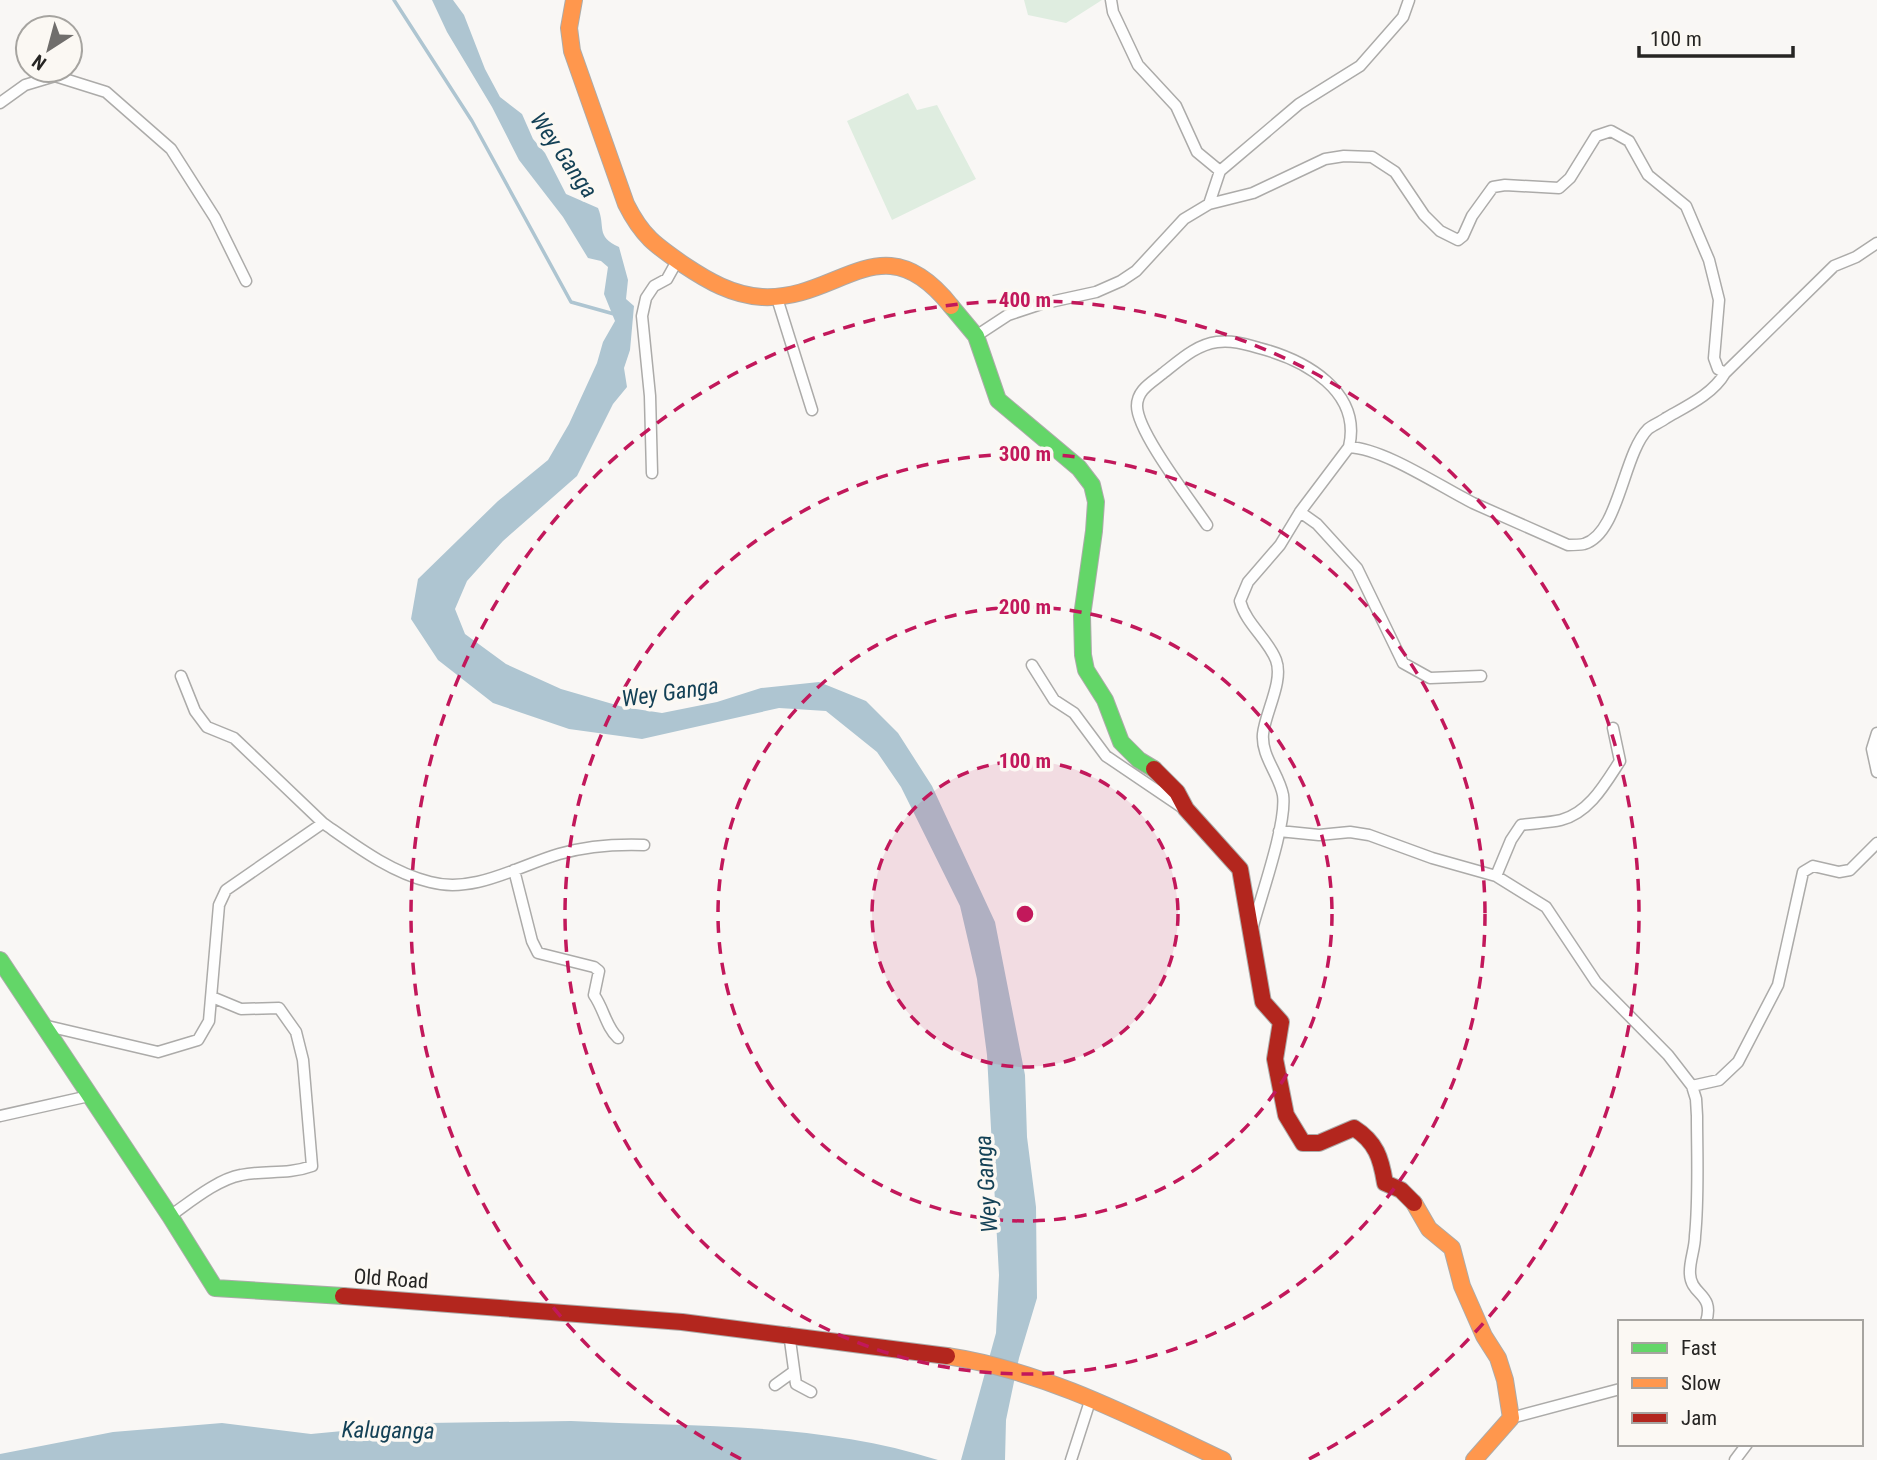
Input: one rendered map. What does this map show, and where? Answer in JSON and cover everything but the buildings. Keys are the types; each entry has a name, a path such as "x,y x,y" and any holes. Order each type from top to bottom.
{"street":[{"path":"574,0 569,29 572,51 626,204 638,227 655,246 707,281 734,292 763,297 797,293 871,266 895,265 916,274 938,289 976,336 998,400 1079,468 1092,485 1096,502 1094,531 1082,616 1086,670 1105,700 1121,742 1139,760 1158,772 1177,792 1186,809"},
{"path":"1111,0 1113,12 1138,65 1176,106 1197,152 1220,171"},
{"path":"1209,204 1220,171 1299,104 1360,66 1403,18 1409,0"},
{"path":"0,103 25,85 55,76 106,92 172,149 215,218 246,281"},
{"path":"976,336 1009,315 1041,304 1096,292 1121,281 1136,271 1184,219 1209,204 1253,193 1325,159 1344,156 1372,158 1395,172 1424,215 1440,231 1458,240 1493,187 1505,185 1559,188 1570,178 1596,136 1611,131 1629,141 1648,175 1686,206 1709,260 1719,300 1714,358 1718,369 1725,373"},
{"path":"1349,447 1360,447 1381,455 1473,502 1568,545 1584,544 1595,538 1605,525 1638,444 1648,429 1700,398 1720,381 1834,266 1856,257 1877,243"},
{"path":"652,472 650,396 642,316 646,298 654,286 667,279 677,261"},
{"path":"776,295 812,410"},
{"path":"1207,525 1140,422 1137,405 1141,391 1194,349 1214,342 1232,341 1286,355 1328,382 1337,391 1349,415 1352,433 1349,447 1300,512 1280,545 1248,582 1240,601 1242,611 1277,662 1276,690 1263,730 1263,743 1283,796 1279,831 1252,929"},
{"path":"1300,512 1317,524 1357,568 1403,663 1430,678 1481,676"},
{"path":"1032,665 1054,700 1074,713 1106,756 1186,809 1241,869 1263,1002 1281,1021 1275,1059 1286,1115 1303,1143 1319,1143 1354,1128 1368,1136 1378,1149 1385,1183 1401,1190 1414,1203 1429,1229 1452,1248 1462,1286 1484,1336 1498,1358 1505,1380 1511,1418"},
{"path":"181,676 195,711 207,727 234,738 323,822 382,863 431,883 471,884 561,854 608,844 644,845"},
{"path":"1496,876 1511,840 1521,825 1562,820 1575,814 1600,793 1620,761 1613,729"},
{"path":"1877,733 1872,749 1877,772"},
{"path":"43,1025 158,1052 198,1040 209,1021 219,905 226,890 323,822"},
{"path":"1279,831 1319,835 1350,832 1369,835 1432,858 1496,876 1546,907 1596,982 1668,1055 1692,1086 1698,1116 1695,1237 1690,1274 1692,1283 1707,1300 1710,1310 1707,1320"},
{"path":"1692,1086 1719,1080 1738,1062 1744,1051 1778,985 1803,872 1813,866 1839,872 1850,870 1877,843"},
{"path":"514,870 531,941 538,953 594,967 599,971 594,995 604,1009 610,1030 618,1038"},
{"name":"Old Road","path":"0,960 215,1288 667,1320 789,1334 954,1358 1017,1371 1091,1398 1223,1460"},
{"path":"170,1216 202,1193 240,1175 296,1172 312,1166 303,1060 296,1032 279,1007 241,1009 212,996"},
{"path":"0,1116 89,1096"},
{"path":"789,1334 796,1384 811,1392"},
{"path":"775,1385 793,1372"},
{"path":"1474,1460 1511,1418 1618,1390"},
{"path":"1071,1460 1091,1398"}],"green space":[{"path":"1024,0 1102,0 1066,23 1028,15"},
{"path":"908,93 917,110 937,105 976,179 892,220 847,121"}],"water":[{"path":"432,0 453,0 464,15 485,69 500,97 522,114 533,139 545,153 566,194 598,208 604,235 619,247 628,280 626,299 634,306 630,350 624,368 627,387 613,404 577,476 503,541 467,581 455,609 465,634 506,664 561,689 623,707 662,713 717,702 761,688 819,682 866,701 898,733 932,786 995,922 1025,1075 1027,1137 1036,1207 1037,1298 1019,1358 1006,1420 1005,1460 961,1460 996,1333 999,1275 987,1055 977,979 960,906 901,787 877,752 826,711 779,708 642,739 569,729 493,703 438,660 411,619 418,579 498,501 548,460 569,424 597,363 603,342 615,321 604,294 608,267 601,261 588,258 563,217 519,160 492,107 447,32"},
{"name":"Kaluganga","path":"571,1421 756,1428 848,1439 938,1460 0,1460 0,1454 113,1432 222,1423 311,1434 427,1423"}],"waterway":[{"path":"394,0 472,121 571,302 614,314"}],"traffic: fast":[{"path":"951,306 976,336 998,400 1079,468 1092,485 1096,502 1094,531 1082,616 1086,670 1105,700 1121,742 1139,760 1154,769"},
{"path":"0,960 215,1288 343,1296"}],"traffic: slow":[{"path":"574,0 569,28 572,51 626,204 644,232 657,245 711,282 751,296 790,295 860,270 881,266 903,268 926,281 951,306"},
{"path":"1414,1203 1429,1229 1452,1248 1462,1286 1484,1336 1498,1358 1505,1380 1511,1418 1474,1460"},
{"path":"947,1356 983,1363 1054,1384 1223,1460"}],"traffic: jam":[{"path":"1154,769 1177,792 1186,809 1240,869 1263,1002 1281,1022 1275,1059 1286,1115 1303,1143 1319,1143 1354,1128 1368,1139 1376,1151 1385,1183 1401,1190 1414,1203"},
{"path":"343,1296 682,1322 947,1356"}],"water label":[{"name":"Wey Ganga","path":"564,155"},
{"name":"Wey Ganga","path":"670,692"},
{"name":"Wey Ganga","path":"986,1184"}]}
